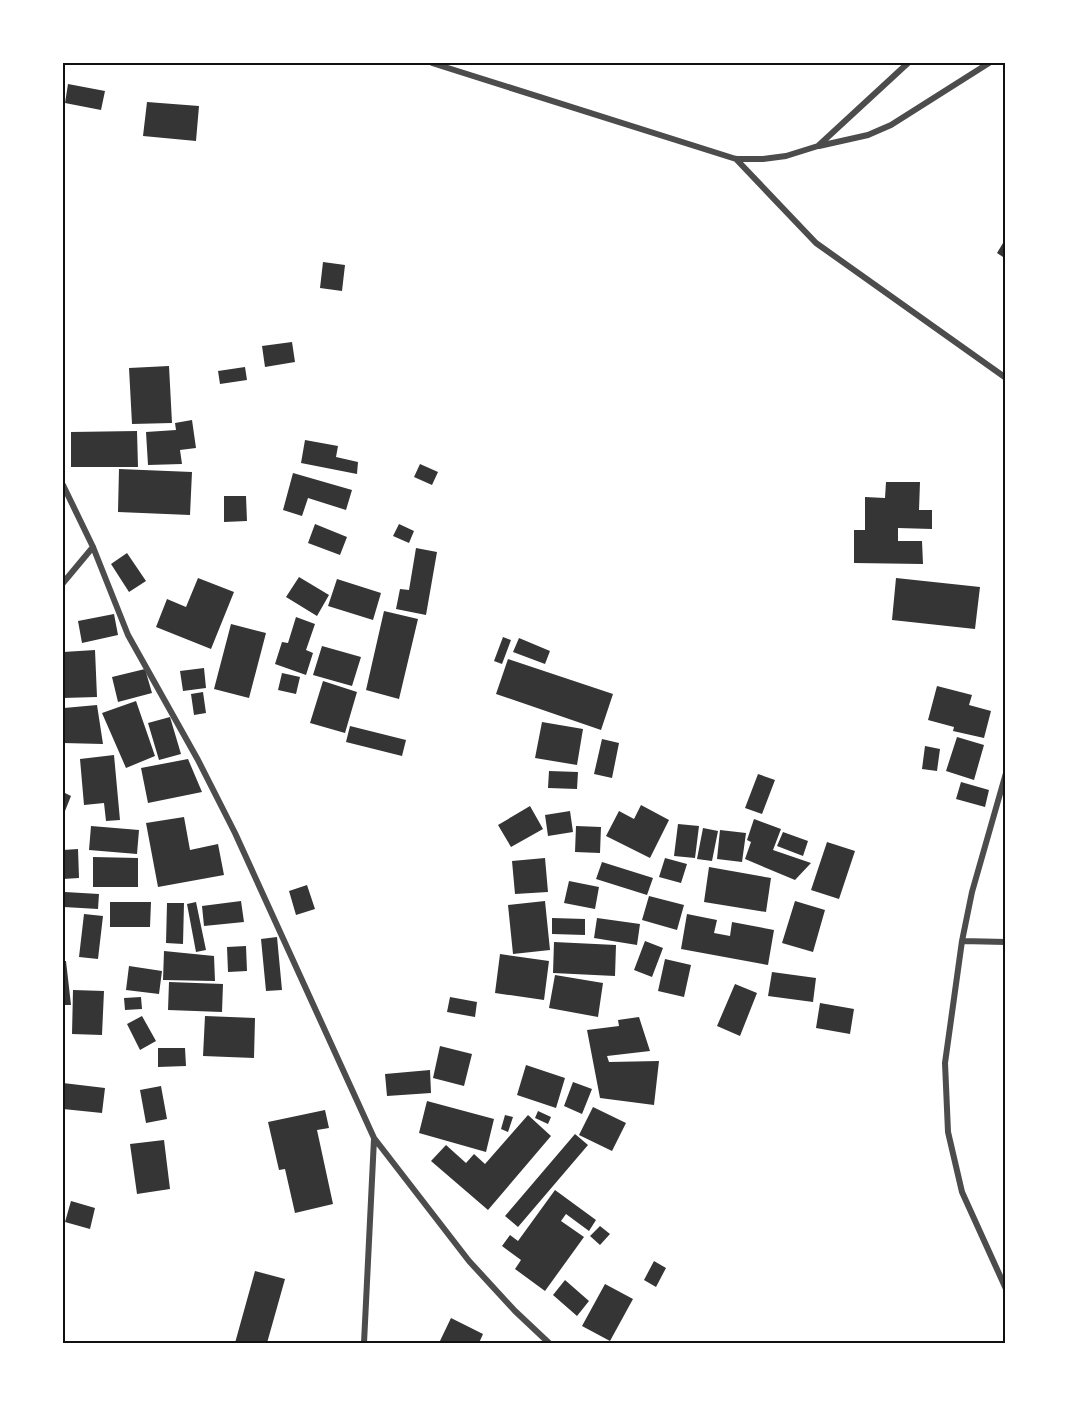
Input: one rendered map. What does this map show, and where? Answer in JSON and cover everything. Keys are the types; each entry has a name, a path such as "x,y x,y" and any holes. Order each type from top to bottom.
{"street":[{"path":"432,63 736,159 786,156 868,135 891,125 989,63"},
{"path":"818,146 908,63"},
{"path":"736,159 816,243 1006,378"},
{"path":"63,485 93,547 128,635 198,760 235,832 374,1138 469,1261 515,1311 549,1343"},
{"path":"63,583 93,547"},
{"path":"1006,773 972,892 962,941 945,1063 948,1132 962,1192 1006,1288"},
{"path":"962,941 1006,942"},
{"path":"364,1343 374,1138"}],"building":[{"path":"68,84 105,91 101,110 65,103"},
{"path":"147,102 199,106 196,141 143,136"},
{"path":"1006,238 1006,259 997,253"},
{"path":"323,262 345,265 342,291 320,288"},
{"path":"292,342 295,362 265,367 262,346"},
{"path":"169,366 172,423 132,424 129,368"},
{"path":"245,367 247,380 220,384 218,371"},
{"path":"192,420 196,448 180,450 182,464 148,465 146,432 176,430 175,423"},
{"path":"137,431 138,467 71,467 71,432"},
{"path":"305,440 338,446 336,457 358,462 357,474 301,463"},
{"path":"420,464 438,472 432,485 414,477"},
{"path":"119,469 192,472 190,515 118,512"},
{"path":"293,473 352,490 346,510 308,498 302,516 283,510"},
{"path":"886,482 920,482 919,510 932,510 932,529 898,528 898,541 922,541 923,564 854,563 854,530 865,530 865,497 885,498"},
{"path":"224,496 246,496 247,521 224,522"},
{"path":"315,524 347,537 340,555 308,543"},
{"path":"399,524 414,531 409,543 393,536"},
{"path":"416,548 437,552 426,615 396,609 400,589 409,590"},
{"path":"127,553 146,581 129,592 111,564"},
{"path":"299,577 329,595 317,616 286,597"},
{"path":"198,578 234,592 211,649 156,627 167,599 186,607"},
{"path":"896,578 980,587 975,629 892,620"},
{"path":"337,579 381,593 373,620 328,606"},
{"path":"384,611 418,619 399,699 366,690"},
{"path":"114,614 118,635 82,643 78,621"},
{"path":"296,617 315,624 306,650 313,653 306,675 275,664 282,642 288,643"},
{"path":"231,624 266,633 249,698 214,689"},
{"path":"503,637 511,640 502,664 494,661"},
{"path":"519,638 550,651 545,664 513,652"},
{"path":"322,646 361,657 352,686 313,675"},
{"path":"95,650 97,697 63,698 63,652"},
{"path":"508,659 613,694 601,730 496,694"},
{"path":"204,668 206,688 183,691 180,671"},
{"path":"145,669 152,693 118,702 112,677"},
{"path":"282,673 300,677 296,694 278,690"},
{"path":"323,681 357,692 345,733 310,723"},
{"path":"937,686 972,695 969,705 991,711 984,738 953,731 954,727 928,720"},
{"path":"203,692 206,713 194,715 191,694"},
{"path":"136,701 155,756 126,768 102,713"},
{"path":"97,705 103,744 63,743 64,708"},
{"path":"170,717 181,754 159,760 148,723"},
{"path":"542,722 583,729 577,765 535,758"},
{"path":"350,726 406,740 402,756 346,742"},
{"path":"957,737 984,745 974,780 946,771"},
{"path":"602,739 619,743 612,778 594,774"},
{"path":"925,746 940,749 937,771 922,769"},
{"path":"114,755 120,820 106,821 104,803 84,805 80,759"},
{"path":"188,759 202,792 148,803 141,768"},
{"path":"549,771 578,772 577,789 548,788"},
{"path":"758,774 775,780 762,814 745,808"},
{"path":"961,782 989,790 985,807 956,799"},
{"path":"63,792 71,796 63,816"},
{"path":"641,805 669,820 650,858 606,836 619,811 634,819"},
{"path":"530,806 543,829 511,847 498,825"},
{"path":"570,811 573,832 548,836 545,815"},
{"path":"184,817 190,850 218,844 224,875 158,887 146,823"},
{"path":"754,819 781,829 773,850 811,863 795,880 745,859 751,842 747,840"},
{"path":"678,824 699,826 695,858 674,856"},
{"path":"91,826 139,830 137,854 89,850"},
{"path":"576,826 601,827 600,853 575,852"},
{"path":"703,828 718,831 712,861 697,859"},
{"path":"720,830 746,833 742,862 717,859"},
{"path":"783,832 808,841 803,856 777,846"},
{"path":"827,842 855,851 839,899 811,890"},
{"path":"78,849 79,878 63,879 63,850"},
{"path":"93,857 138,858 138,887 93,887"},
{"path":"545,858 548,892 515,894 512,861"},
{"path":"665,858 687,864 681,883 659,877"},
{"path":"602,862 653,878 647,895 596,879"},
{"path":"709,867 771,878 766,912 704,902"},
{"path":"569,881 599,887 595,909 564,903"},
{"path":"307,885 315,909 296,915 289,891"},
{"path":"65,892 99,894 98,909 64,907"},
{"path":"649,896 684,905 677,930 642,920"},
{"path":"241,901 244,922 204,926 202,906"},
{"path":"545,901 550,950 513,954 508,905"},
{"path":"795,901 825,910 813,952 782,943"},
{"path":"110,902 151,902 150,927 110,927"},
{"path":"196,902 206,950 196,952 187,904"},
{"path":"167,903 184,903 183,944 166,943"},
{"path":"84,914 103,916 98,959 79,957"},
{"path":"687,914 717,920 714,933 730,936 732,922 774,930 768,965 681,949"},
{"path":"552,918 585,919 585,935 552,934"},
{"path":"597,918 640,924 637,945 594,938"},
{"path":"277,937 282,990 266,991 261,939"},
{"path":"645,941 663,948 652,977 634,970"},
{"path":"554,942 616,945 615,976 553,973"},
{"path":"246,946 247,971 228,972 227,947"},
{"path":"164,951 214,956 215,981 163,980"},
{"path":"500,954 549,961 544,1000 495,993"},
{"path":"665,959 691,965 684,997 658,991"},
{"path":"63,961 66,961 71,1005 63,1005"},
{"path":"129,966 162,971 159,994 126,990"},
{"path":"772,972 816,978 813,1002 768,996"},
{"path":"555,975 603,983 598,1017 549,1008"},
{"path":"169,982 223,984 222,1012 168,1010"},
{"path":"735,984 757,993 740,1036 717,1026"},
{"path":"73,990 104,991 102,1035 72,1034"},
{"path":"141,997 142,1009 125,1010 124,998"},
{"path":"450,997 477,1002 475,1017 447,1012"},
{"path":"820,1003 854,1009 850,1034 816,1028"},
{"path":"142,1016 156,1041 140,1050 127,1024"},
{"path":"205,1016 255,1018 254,1058 203,1056"},
{"path":"639,1017 650,1051 607,1056 609,1062 659,1061 654,1105 600,1098 587,1030 619,1026 618,1020"},
{"path":"440,1046 472,1054 464,1086 433,1078"},
{"path":"158,1048 185,1048 186,1066 158,1067"},
{"path":"526,1065 565,1078 556,1108 517,1095"},
{"path":"430,1070 431,1093 387,1096 385,1074"},
{"path":"573,1082 592,1089 582,1114 564,1106"},
{"path":"63,1083 105,1088 102,1113 63,1109"},
{"path":"161,1086 167,1119 146,1123 140,1090"},
{"path":"427,1101 494,1119 486,1152 419,1133"},
{"path":"593,1107 626,1123 612,1151 579,1135"},
{"path":"325,1110 329,1128 317,1130 333,1204 295,1213 285,1169 279,1170 268,1122"},
{"path":"538,1111 551,1117 548,1124 535,1118"},
{"path":"505,1115 513,1117 508,1132 501,1129"},
{"path":"528,1115 551,1136 488,1210 431,1161 446,1145 466,1163 474,1154 485,1164"},
{"path":"575,1134 588,1145 518,1227 505,1216"},
{"path":"164,1140 170,1189 137,1194 130,1144"},
{"path":"555,1190 596,1220 589,1231 566,1214 561,1221 584,1237 545,1291 515,1269 521,1260 502,1246 510,1235 518,1241"},
{"path":"71,1201 95,1208 90,1229 65,1222"},
{"path":"600,1226 610,1234 600,1245 590,1236"},
{"path":"654,1261 666,1268 656,1287 644,1280"},
{"path":"255,1271 285,1279 267,1343 235,1343"},
{"path":"565,1280 589,1301 577,1316 553,1295"},
{"path":"605,1284 633,1299 610,1341 582,1326"},
{"path":"451,1318 483,1334 479,1343 439,1343"}]}
